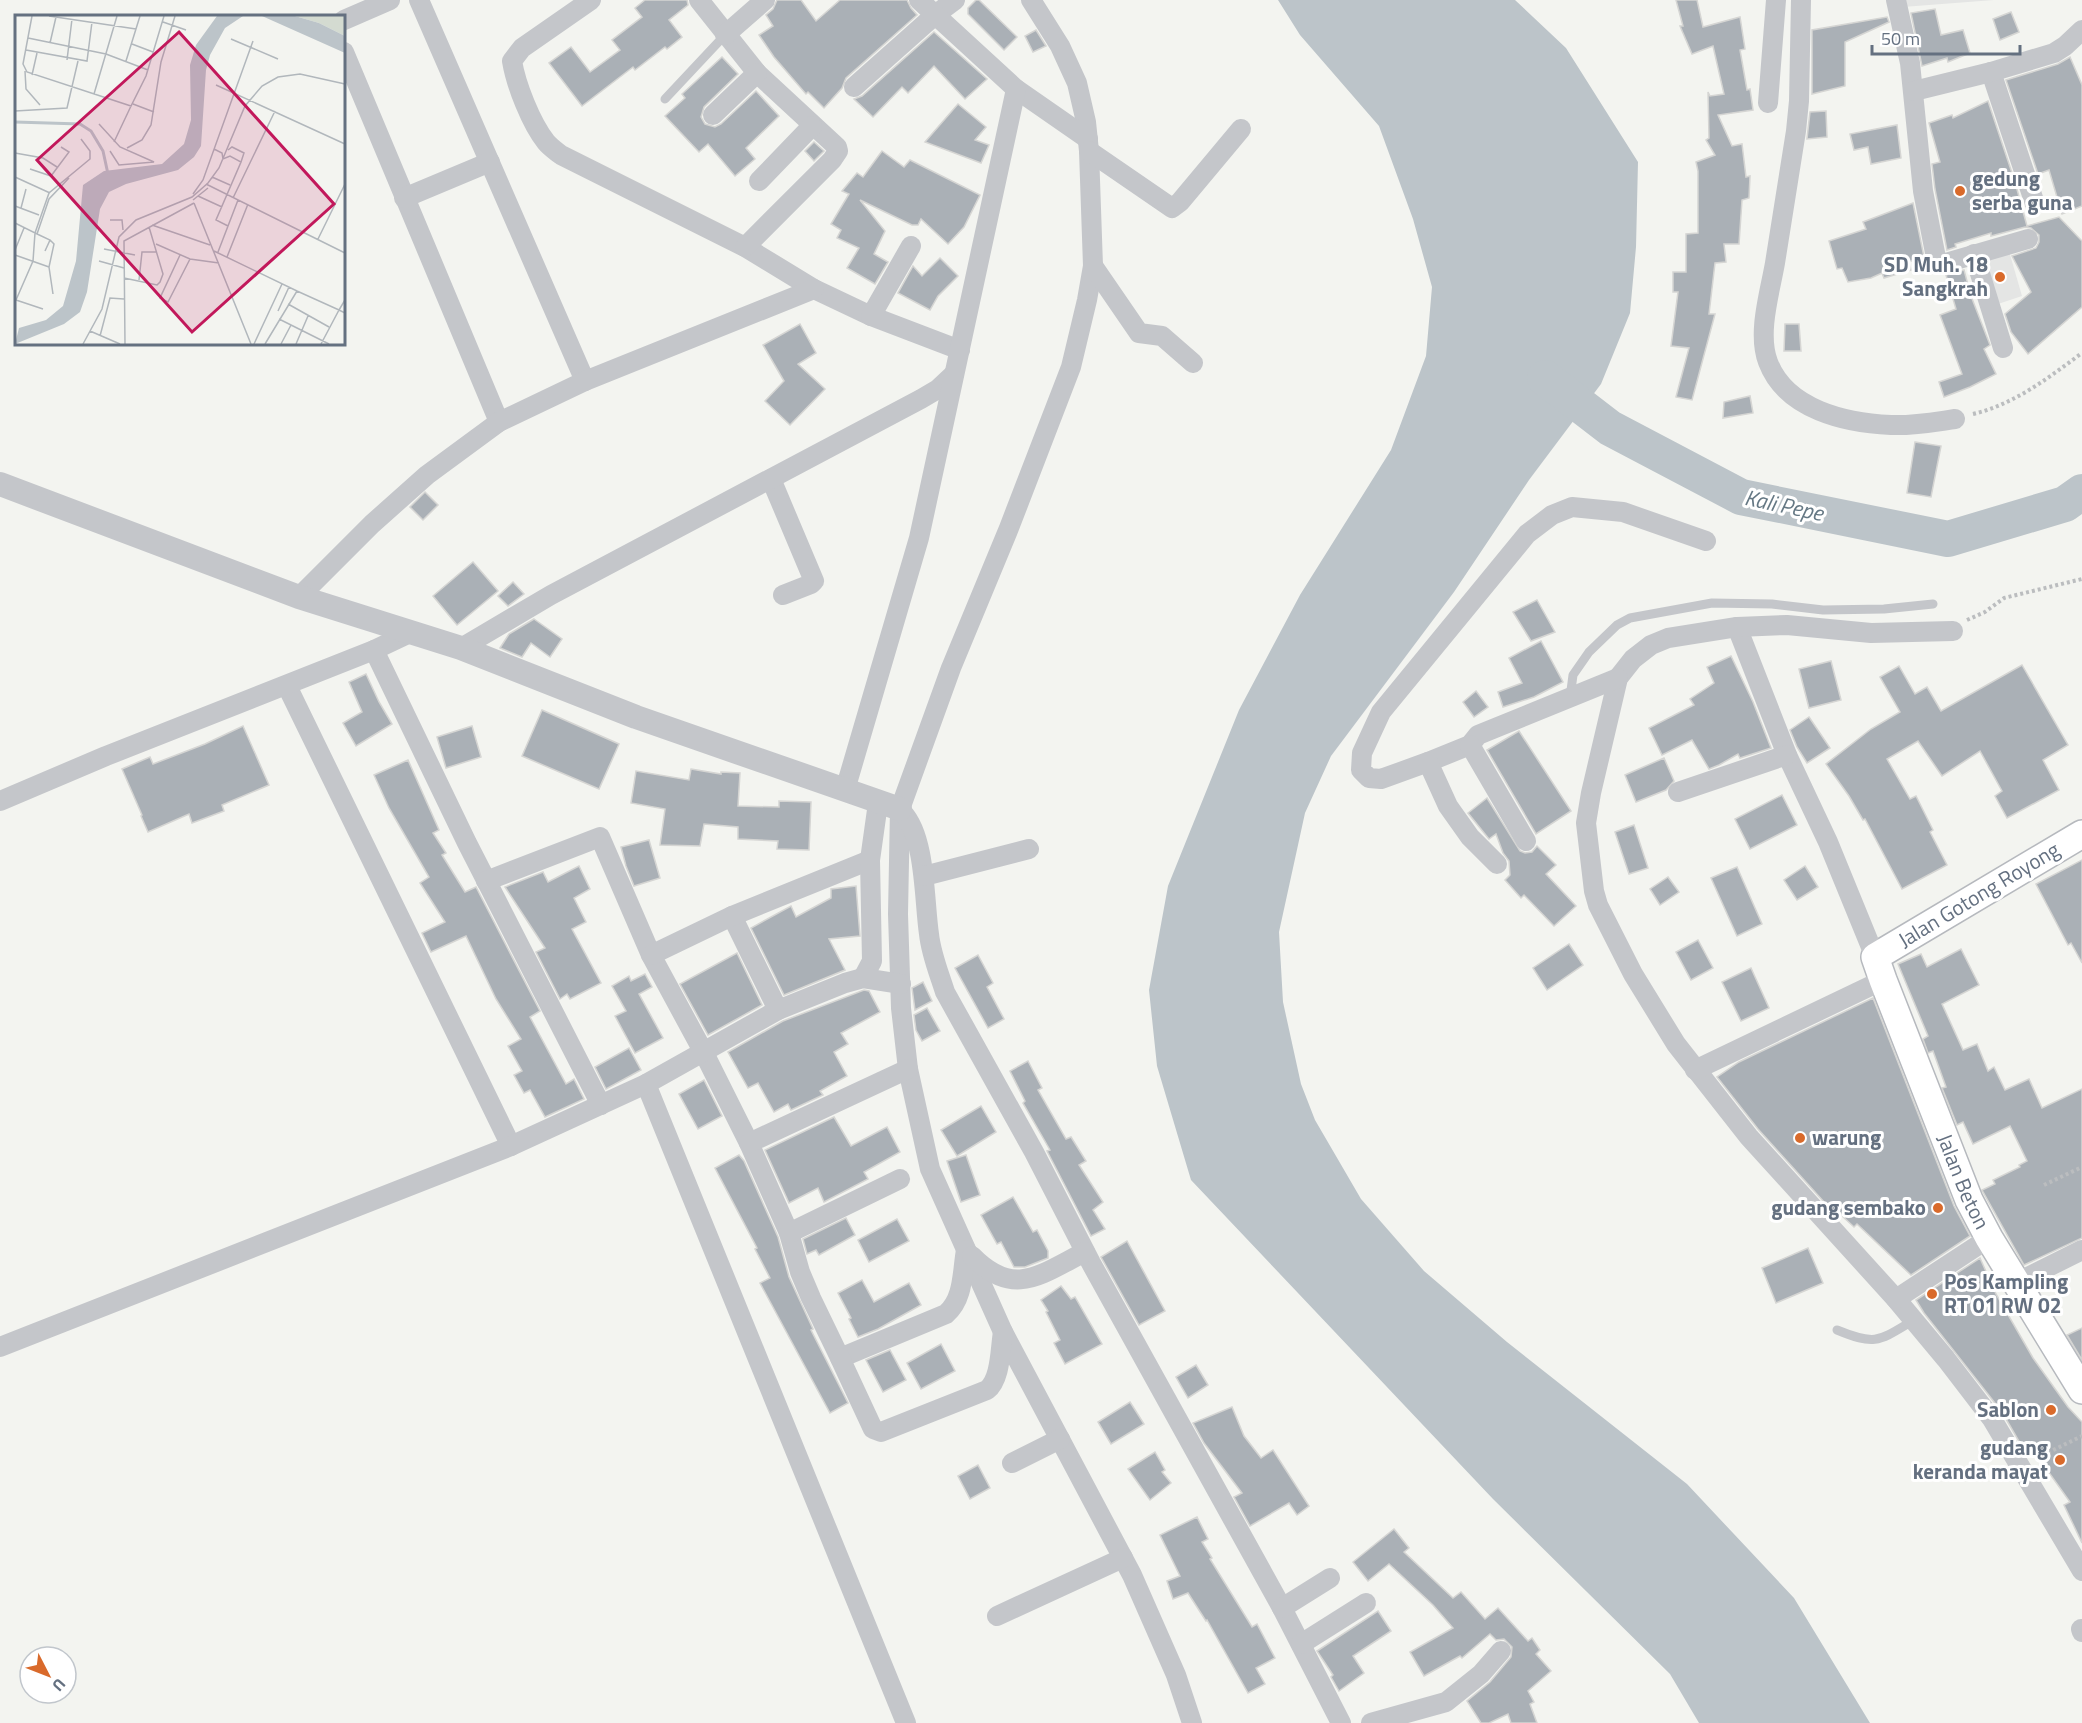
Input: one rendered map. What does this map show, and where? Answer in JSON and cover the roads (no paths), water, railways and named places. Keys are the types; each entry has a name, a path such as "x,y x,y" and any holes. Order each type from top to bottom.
{"main road":[{"name":"Jalan Gotong Royong","path":"1879,969 2082,834"},
{"name":"Jalan Beton","path":"1879,969 1969,1200 1989,1238 2082,1390"}],"street":[{"path":"345,21 390,0"},
{"path":"419,0 585,381"},
{"path":"591,0 522,48 512,61 537,129 548,144 561,155 744,247 814,289 871,316 960,350"},
{"path":"699,0 757,73 837,147 837,154 744,247"},
{"path":"725,35 765,0"},
{"path":"919,0 1016,89 1172,208 1180,202 1241,129"},
{"path":"854,87 935,15 956,0"},
{"path":"863,978 872,961 870,860 889,806 951,668 1009,528 1071,367 1093,266 1088,145 1077,83 1060,46 1031,0"},
{"path":"1768,103 1776,0"},
{"path":"1801,0 1799,101 1763,327 1767,361 1781,386 1797,400 1818,410 1855,420 1892,425 1924,424 1955,419"},
{"path":"1896,0 1914,91 1923,191 1936,261 1941,264 2028,239"},
{"path":"1914,91 1991,72 2054,53 2082,30"},
{"path":"345,54 498,422"},
{"path":"1991,72 2036,204"},
{"path":"713,116 757,73"},
{"path":"845,790 919,538 1016,89"},
{"path":"759,180 812,126"},
{"path":"404,198 490,162"},
{"path":"871,316 911,246"},
{"path":"1974,254 2003,348"},
{"path":"1093,266 1139,333 1162,336 1193,363"},
{"path":"299,597 427,474 498,422 585,381 814,289"},
{"path":"461,648 551,596 921,399 938,389 954,374"},
{"path":"771,479 813,581 811,584 783,595"},
{"path":"0,484 299,597 461,648 636,717 889,806 910,821 924,876 929,935 945,992 1034,1152 1085,1252 1282,1608 1341,1723"},
{"path":"1618,678 1478,735 1470,745 1381,779 1369,778 1361,770 1362,753 1381,712 1527,534 1552,515 1572,507 1623,512 1706,541"},
{"path":"1953,631 1871,633 1786,625 1737,627 1668,638 1651,645 1633,659 1618,678 1591,793 1586,823 1594,891 1598,905 1633,974 1665,1029 1749,1137 1896,1299 1992,1419 2082,1571"},
{"path":"1695,1070 1879,969 1828,842 1787,755 1737,627"},
{"path":"0,801 106,756 287,686 412,632"},
{"path":"374,650 486,881 601,1105"},
{"path":"287,686 511,1146"},
{"path":"1470,745 1526,841"},
{"path":"1678,792 1787,755"},
{"path":"1428,762 1448,806 1470,837 1497,864"},
{"path":"889,806 908,1069 930,1169 1003,1332 1123,1558 1176,1675 1192,1723"},
{"path":"486,881 600,837 651,955 704,1053 748,1143 789,1233 800,1272 873,1429 881,1432 987,1390 995,1379 1003,1332"},
{"path":"924,876 1029,849"},
{"path":"651,955 732,916 870,860"},
{"path":"732,916 778,1010"},
{"path":"0,1347 511,1146 646,1084 778,1010 863,978 901,984"},
{"path":"748,1143 908,1069"},
{"path":"646,1084 906,1723"},
{"path":"789,1233 900,1179"},
{"path":"1896,1299 1989,1238"},
{"path":"966,1250 984,1269 997,1276 1016,1280 1030,1279 1085,1252"},
{"path":"840,1358 946,1314 954,1307 958,1298 966,1250"},
{"path":"2016,1283 2082,1250"},
{"path":"1012,1463 1060,1439"},
{"path":"997,1616 1123,1558"},
{"path":"1282,1608 1330,1578"},
{"path":"1301,1644 1366,1603"},
{"path":"1371,1723 1446,1702 1474,1681 1502,1651"}],"lane":[{"path":"664,99 725,35"},
{"path":"1570,698 1573,675 1589,652 1617,625 1630,618 1712,603 1772,604 1823,610 1884,609 1933,604"},
{"path":"1837,1330 1857,1339 1869,1341 1881,1338 1914,1320"}],"waterway":[{"name":"Kali Pepe","path":"1545,378 1610,428 1741,497 1948,539 2065,504 2082,492"}],"place":[{"name":"gedung serba guna","path":"1960,191"},
{"name":"SD Muh. 18 Sangkrah","path":"2000,277"},
{"name":"warung","path":"1800,1138"},
{"name":"gudang sembako","path":"1938,1208"},
{"name":"Pos Kampling RT 01 RW 02","path":"1932,1294"},
{"name":"Sablon","path":"2051,1410"},
{"name":"gudang keranda mayat","path":"2060,1460"}]}
